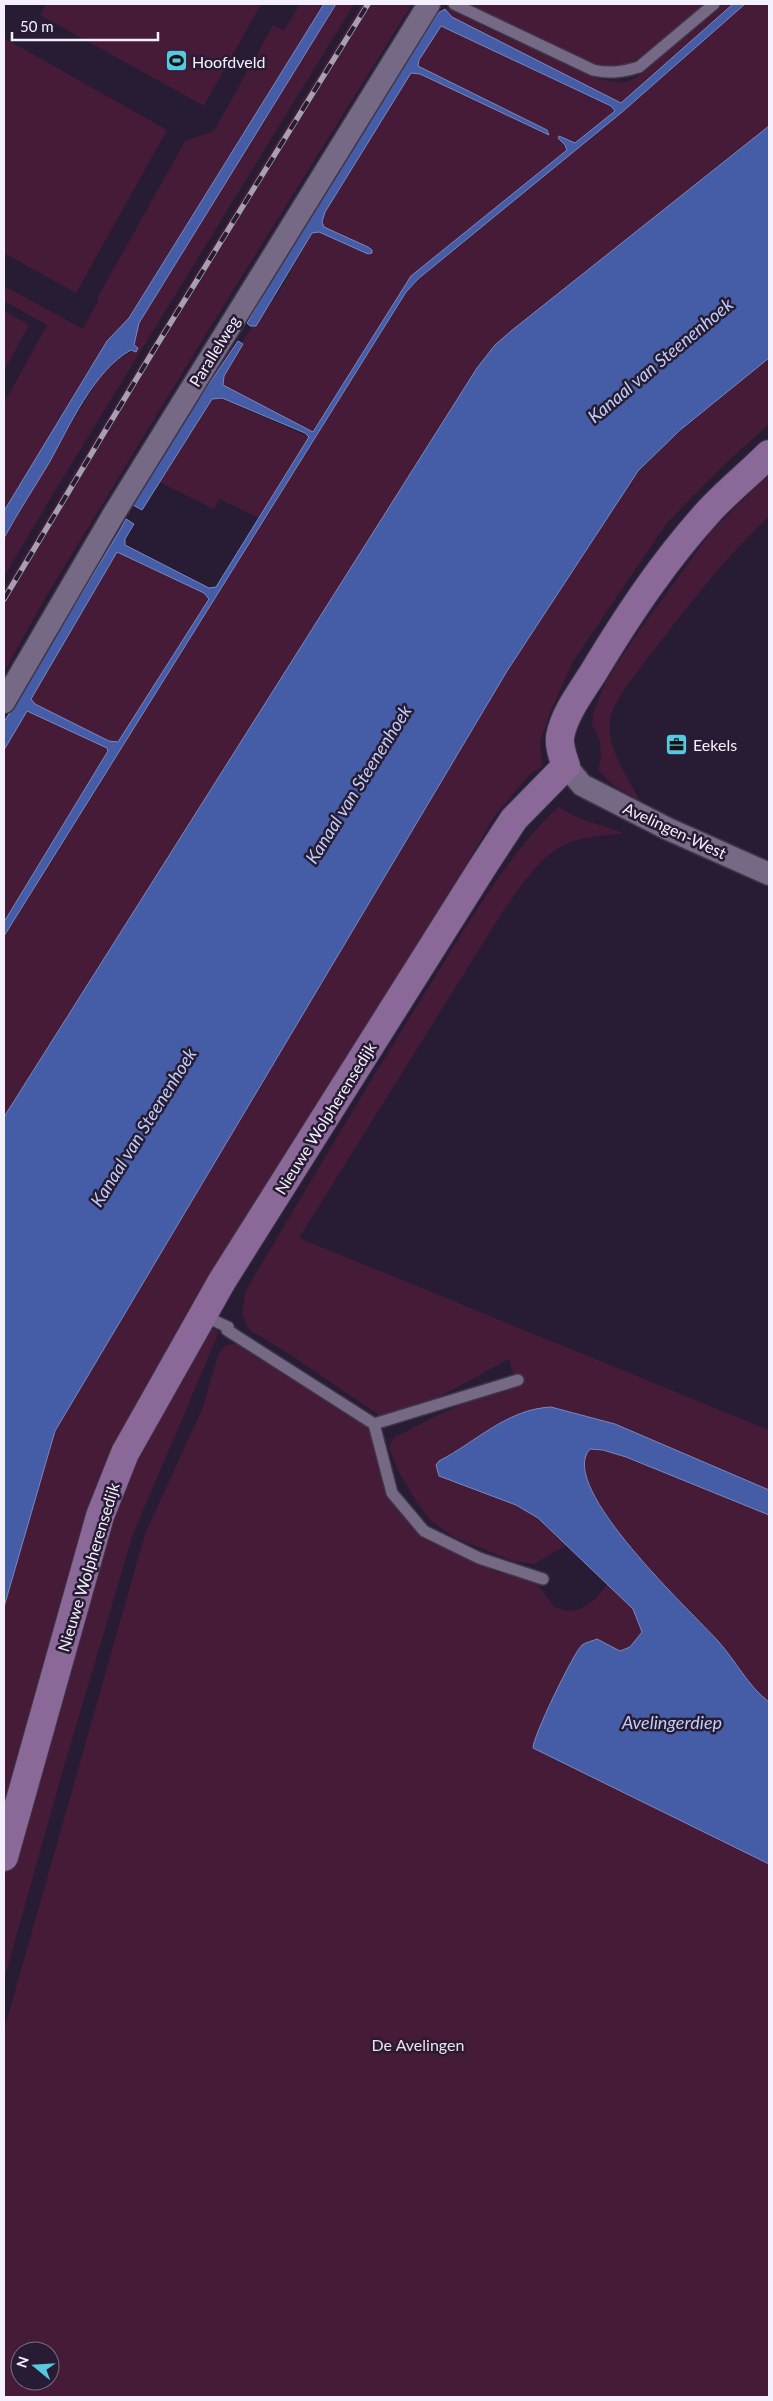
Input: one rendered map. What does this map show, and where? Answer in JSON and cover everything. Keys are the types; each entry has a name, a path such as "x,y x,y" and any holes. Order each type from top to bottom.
{"street":[{"name":"Parallelweg","path":"4,702 115,512 429,4"},
{"path":"574,775 562,755 560,738 563,727 571,709 624,621 663,568 711,509 769,454"},
{"name":"Avelingen-West","path":"574,775 668,829 769,874"},
{"name":"Nieuwe Wolpherensedijk","path":"4,1857 100,1516 125,1453 202,1315 514,819 574,775"}],"lane":[{"path":"454,4 593,70 605,73 616,73 639,66 714,4"},
{"path":"202,1315 228,1327 227,1330 374,1424 392,1493 424,1531 479,1558 543,1579"},
{"path":"374,1424 518,1380"}],"green space":[{"name":"Hoofdveld","path":"46,4 261,4 204,106 40,15"},
{"path":"300,4 324,4 129,318 91,366 4,511 4,403 47,325 4,301 4,286 83,329 98,301 98,297 185,141 214,131 273,25 284,31"},
{"path":"336,4 354,4 4,577 4,538 28,494 98,380 115,361 138,348 134,345 139,323"},
{"path":"362,4 412,4 209,329 44,600 4,672 4,590 146,354"},
{"path":"468,4 706,4 642,56 628,63 613,66 581,59 561,51 518,31"},
{"path":"724,4 733,4 621,103 452,17 446,10 448,7 481,25 598,79 622,83 636,78"},
{"path":"745,4 769,4 769,126 511,331 495,345 477,368 4,1117 4,936 406,292 418,279 621,113"},
{"path":"441,26 613,108 615,111 575,143 563,137 558,138 567,147 567,150 411,277 311,434 212,388 252,327 254,327 279,292 312,233 318,232 368,254 372,250 324,227 322,222 325,212 411,73 420,74 549,135 547,130 418,66 419,60"},
{"path":"4,38 167,130 76,293 4,253"},
{"path":"4,311 29,325 4,371"},
{"path":"769,358 769,424 725,464 667,523 574,660 551,710 540,741 542,767 531,773 495,815 444,903 156,1378 4,1820 4,1607 55,1431 507,671 630,481 666,443"},
{"path":"218,397 309,437 259,518 219,499 214,509 159,482 212,399"},
{"path":"769,474 769,516 736,549 691,602 626,688 612,712 610,720 611,741 619,762 640,801 613,785 598,770 601,757 600,741 592,724 594,711 605,683 634,638 710,533"},
{"path":"117,552 204,593 209,599 118,743 109,741 35,704 31,699"},
{"path":"27,711 107,748 108,751 5,920 4,750"},
{"path":"558,807 578,818 624,833 577,840 553,852 534,869 503,911 299,1238 769,1430 769,1490 614,1424 551,1407 539,1407 515,1415 439,1461 458,1482 525,1509 554,1531 567,1545 534,1564 513,1561 456,1538 431,1521 416,1501 399,1472 389,1448 393,1438 515,1380 509,1359 391,1423 283,1350 251,1331 242,1313 246,1290 459,938 504,869"},
{"path":"211,1328 219,1332 133,1534 62,1773 4,1980 4,1879 80,1607 120,1486"},
{"name":"De Avelingen","path":"239,1342 357,1416 374,1436 408,1516 496,1572 527,1579 538,1585 554,1607 569,1611 582,1608 596,1598 607,1584 633,1609 642,1632 630,1647 622,1650 769,1749 769,2397 4,2397 4,2030 145,1534 203,1407 218,1355 225,1346"},
{"path":"590,1449 603,1450 626,1457 769,1515 769,1702 748,1681 718,1641 632,1549 609,1519 592,1491 584,1467"}],"water":[{"path":"324,4 336,4 139,323 134,345 138,348 136,352 131,350 118,359 94,385 4,538 4,511 107,341 129,318"},
{"path":"733,4 745,4 621,113 418,279 406,292 4,936 4,922 108,751 107,748 27,711 4,750 4,722 126,519 134,524 125,539 125,545 209,588 216,587 309,437 305,433 222,398 212,399 142,510 133,505 165,449 238,341 243,344 224,376 223,385 313,432 411,276 567,150 558,138 559,136 575,143 615,111 611,106 441,26 419,60 418,66 547,130 549,135 420,74 411,73 325,212 322,222 324,227 368,247 372,250 372,253 368,254 319,232 312,233 256,326 250,326 247,323 287,254 438,13 445,9 452,17 621,103","holes":["117,552 204,593 209,599 118,742 109,741 35,704 31,699"]},
{"name":"Kanaal van Steenenhoek","path":"769,126 769,358 679,431 638,471 507,671 55,1431 4,1607 4,1117 477,368 495,345 511,331"},
{"name":"Avelingerdiep","path":"551,1407 615,1424 769,1490 769,1515 626,1457 603,1450 590,1449 584,1467 592,1491 609,1519 632,1549 718,1641 748,1681 769,1702 769,1864 533,1748 554,1695 582,1645 597,1639 620,1651 630,1647 642,1632 633,1609 538,1518 516,1505 439,1476 436,1465 439,1461 506,1420 535,1409"}],"railway":[{"path":"4,599 155,348 368,4"}],"place":[{"name":"Hoofdveld","path":"176,61"},
{"name":"Eekels","path":"677,744"}]}
